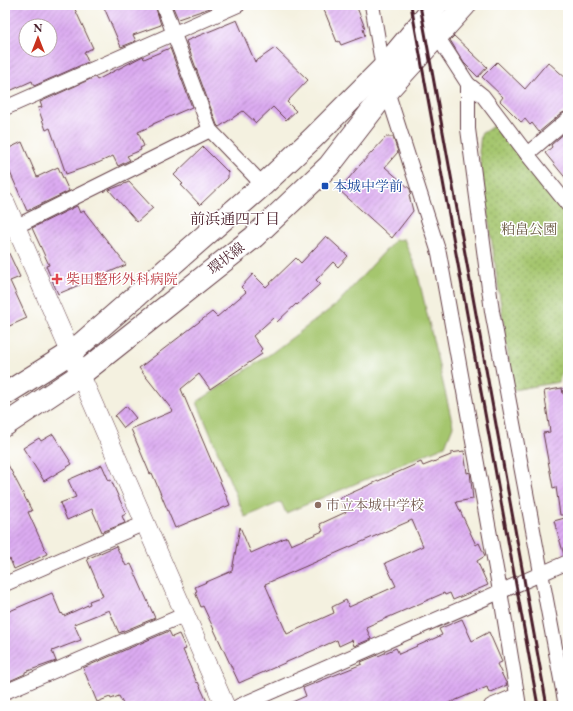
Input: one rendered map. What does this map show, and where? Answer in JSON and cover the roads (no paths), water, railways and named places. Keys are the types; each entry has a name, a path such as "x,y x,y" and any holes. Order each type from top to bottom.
{"main road":[{"name":"環状線","path":"5,394 72,352 263,185 313,138 383,68 436,5"},
{"name":"環状線","path":"5,425 80,375 254,237 329,166 387,91 465,5"}],"street":[{"path":"162,5 210,130 263,185"},
{"path":"5,108 238,5"},
{"path":"372,5 387,91 439,253 500,591 518,700 491,706"},
{"path":"437,36 468,84 483,96 568,205"},
{"path":"468,84 468,129 492,311 566,706"},
{"path":"527,154 568,119"},
{"path":"10,229 210,130"},
{"path":"5,202 10,229 72,352 80,375 225,706"},
{"path":"5,584 144,523"},
{"path":"239,706 568,562"},
{"path":"5,692 186,614"}],"railway":[{"path":"411,5 538,706"},
{"path":"420,5 547,706"}],"place":[{"name":"本城中学前","path":"325,186"},
{"name":"柴田整形外科病院","path":"57,279"},
{"name":"市立本城中学校","path":"318,505"}],"district":[{"name":"前浜通四丁目","path":"235,219"}],"park label":[{"name":"粕畠公園","path":"529,229"}]}
